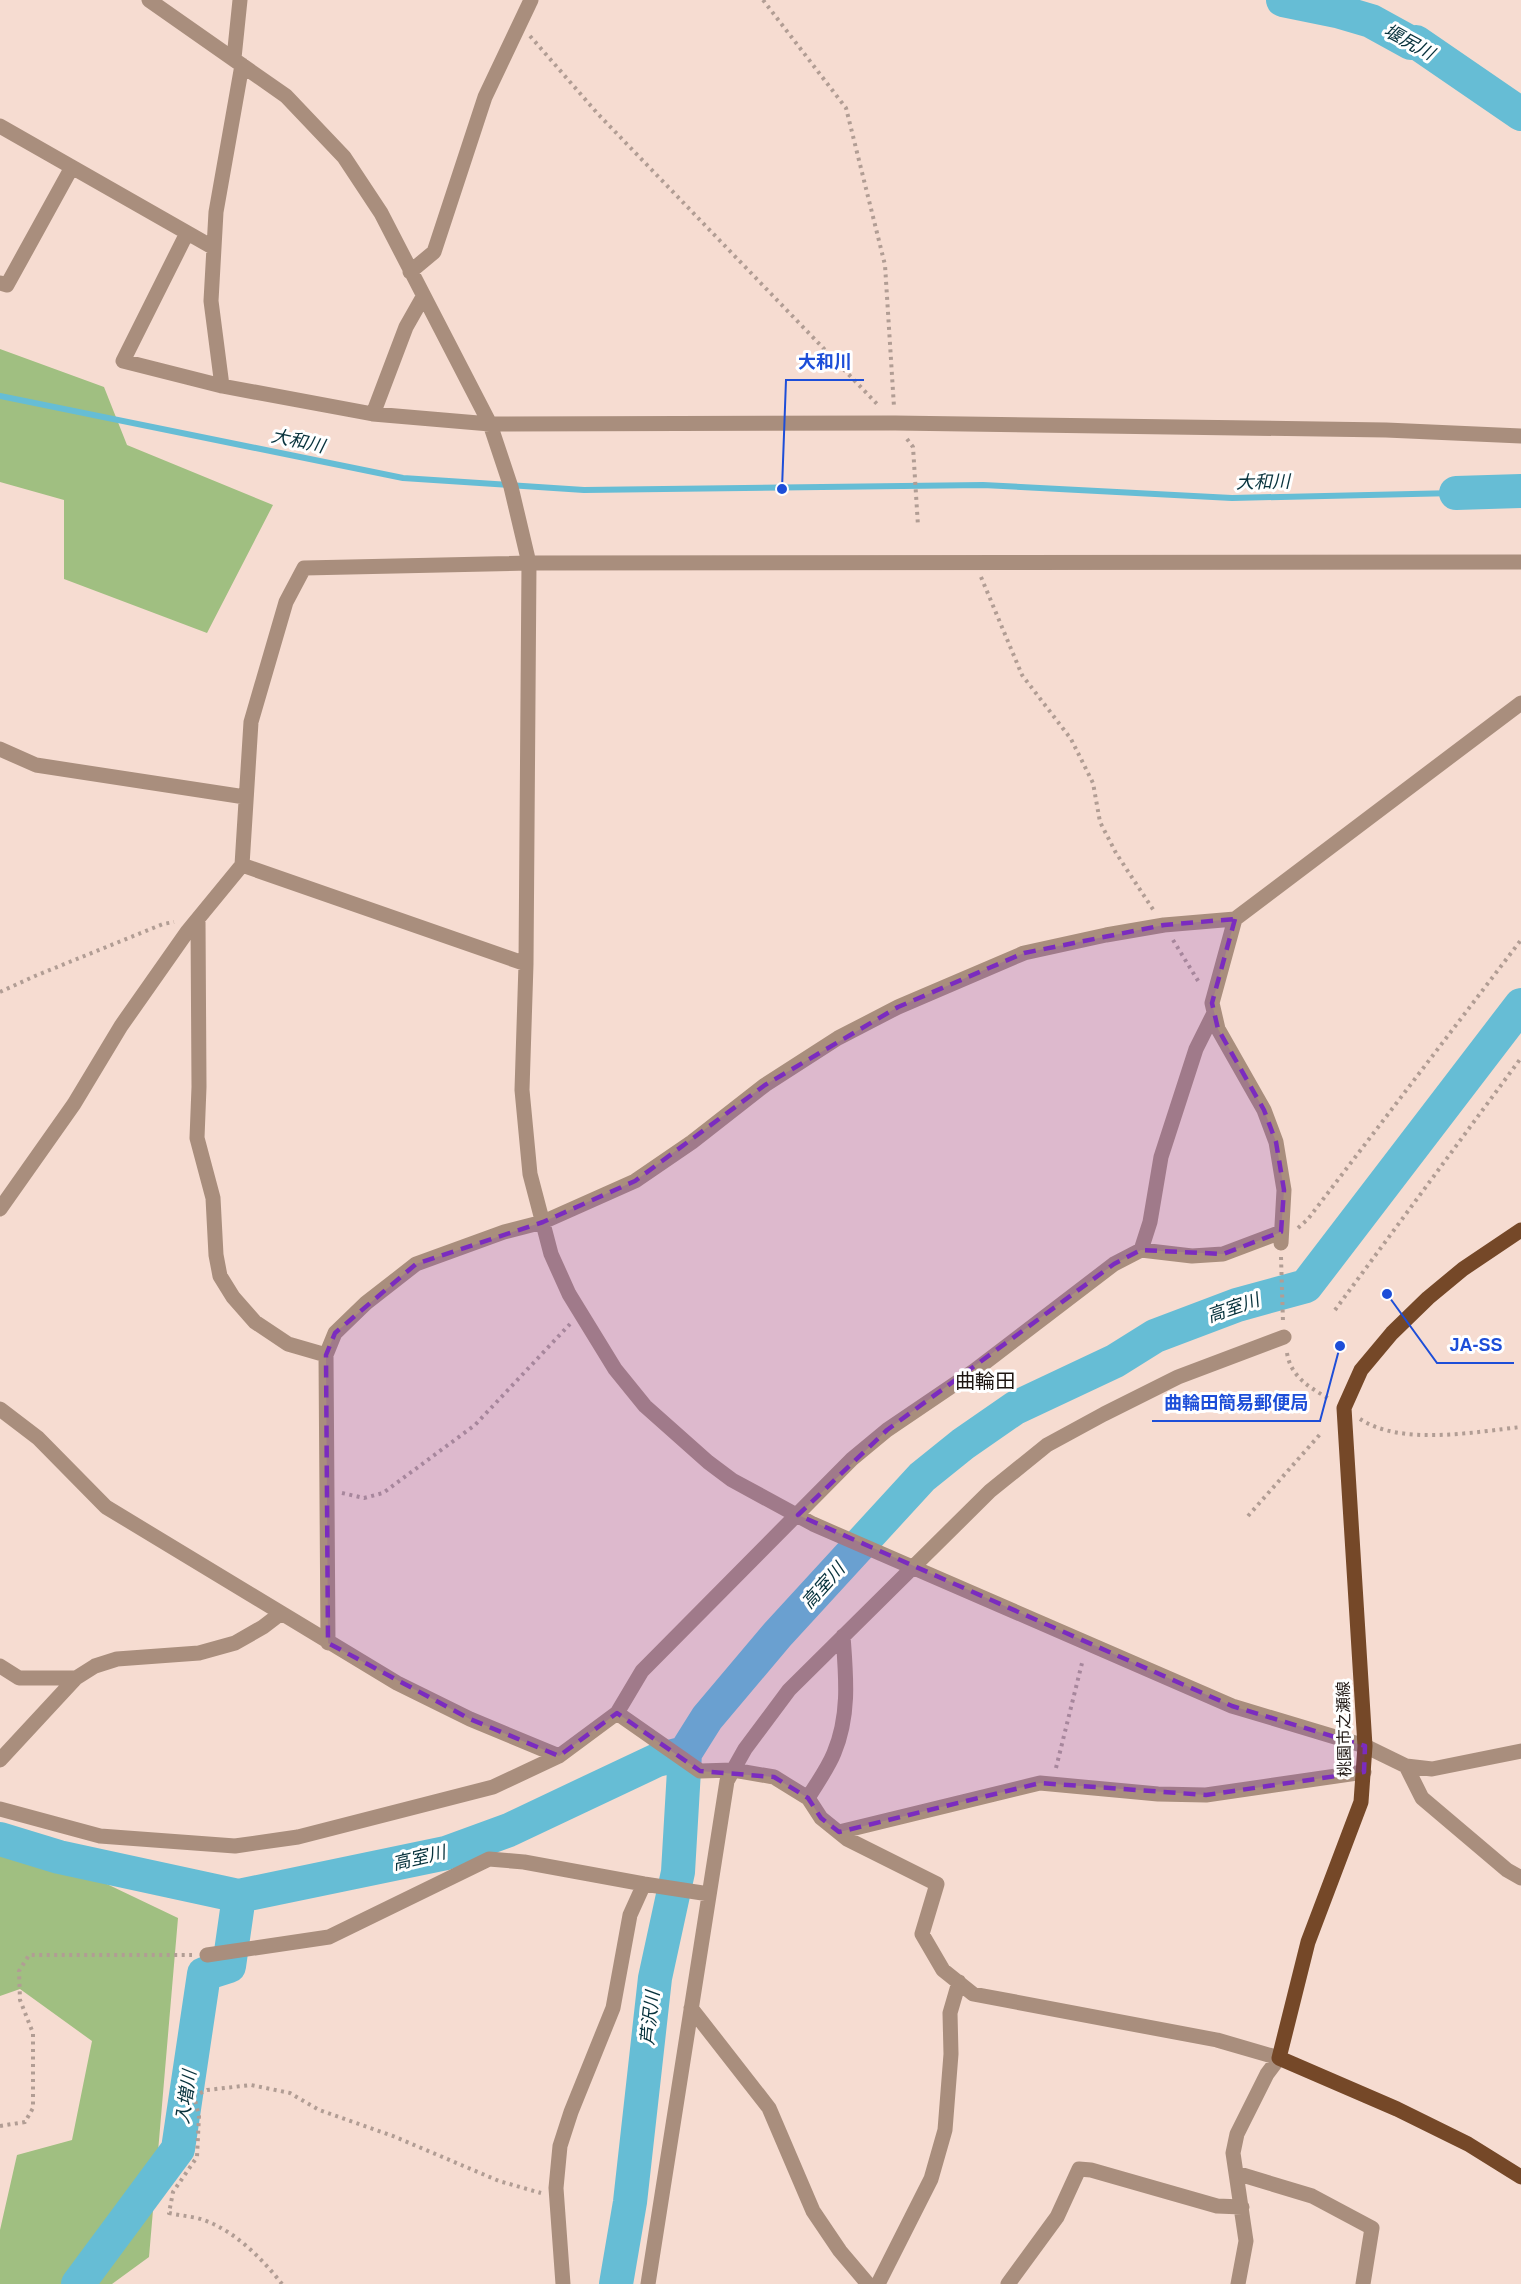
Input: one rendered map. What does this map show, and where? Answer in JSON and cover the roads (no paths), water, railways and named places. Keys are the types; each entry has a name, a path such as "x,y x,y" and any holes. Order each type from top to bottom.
{"main road":[{"name":"桃園市之瀬線","path":"1279,2058 1308,1942 1361,1802 1364,1772 1365,1746 1344,1408 1361,1370 1392,1333 1454,1276 1521,1230"},
{"path":"1279,2058 1397,2109 1468,2144 1521,2177"}],"street":[{"path":"149,0 286,96 344,157 381,213 492,430 511,487 527,555 526,964 522,1090 530,1174 551,1254 569,1294 615,1369 645,1406 676,1436 732,1480 813,1524 1232,1706 1365,1746 1407,1766 1432,1769 1521,1751"},
{"path":"222,386 211,301 216,212 238,61 240,0"},
{"path":"410,272 434,252 485,97 531,0"},
{"path":"0,126 214,248"},
{"path":"0,283 7,285 72,167"},
{"path":"187,233 123,361 222,386 373,414 492,430 895,423 1386,430 1521,436"},
{"path":"373,414 406,327 423,297"},
{"path":"0,1209 74,1104 121,1026 198,919 243,865 245,797 251,722 285,602 304,568 527,555 975,563 1521,562"},
{"path":"328,1643 326,1354 335,1333 366,1303 417,1264 504,1232 543,1222 635,1181 692,1142 765,1084 838,1038 898,1007 1024,953 1164,925 1235,919 1521,703"},
{"path":"0,749 36,765 245,797"},
{"path":"243,865 526,964"},
{"path":"198,919 197,1138 213,1198 216,1255 220,1276 233,1297 255,1322 288,1344 326,1354"},
{"path":"1141,1250 1150,1222 1161,1157 1196,1049 1213,1008 1235,919"},
{"path":"0,1809 100,1836 235,1846 298,1837 493,1786 559,1756 617,1713 642,1671 852,1459 887,1430 974,1371 1114,1264 1141,1250 1192,1256 1223,1254 1281,1239 1284,1190 1276,1142 1264,1110 1218,1029 1213,1008"},
{"path":"648,2284 692,2008 703,1894 727,1781 745,1749 789,1690 909,1565 990,1491 1047,1445 1178,1377 1284,1336"},
{"path":"0,1409 38,1438 106,1507 397,1683 470,1719 559,1756"},
{"path":"0,1760 76,1678 95,1666 117,1659 199,1653 234,1643 263,1628 280,1614"},
{"path":"808,1798 834,1754 843,1725 847,1685 843,1636"},
{"path":"0,1665 19,1678 76,1678"},
{"path":"617,1713 700,1771 733,1770 774,1777 808,1798 821,1818 847,1839 937,1884 922,1934 943,1971 973,1994 1217,2040 1279,2058 1267,2074 1237,2134 1233,2153 1246,2241 1238,2284"},
{"path":"1407,1766 1422,1798 1521,1878"},
{"path":"839,1832 1040,1783 1158,1794 1206,1795 1364,1772"},
{"path":"207,1955 329,1937 489,1859 524,1862 703,1894"},
{"path":"563,2284 557,2198 560,2146 571,2112 613,2008 627,1926 650,1885"},
{"path":"878,2284 931,2180 945,2130 951,2054 950,2013 958,1982"},
{"path":"692,2008 769,2108 813,2211 840,2251 868,2284"},
{"path":"1008,2284 1057,2217 1079,2169 1091,2170 1217,2206 1242,2207"},
{"path":"1236,2174 1312,2196 1372,2228 1363,2284"}],"waterway":[{"name":"堰尻川","path":"1283,0 1337,11 1371,21 1411,43 1416,42 1521,114"},
{"name":"大和川","path":"0,396 403,478 584,490 983,485 1232,498 1456,493"},
{"path":"1456,493 1521,491"},
{"name":"高室川","path":"0,1839 59,1857 239,1896 446,1853 509,1830 657,1760 685,1753 707,1718 777,1635 922,1477 963,1444 1015,1408 1115,1361 1155,1336 1237,1305 1306,1286 1521,1005"},
{"name":"芦沢川","path":"616,2284 630,2202 655,1978 678,1872 685,1753"},
{"name":"入増川","path":"78,2284 178,2149 204,1974 229,1966 239,1896"}],"place":[{"name":"大和川","path":"782,489"},
{"name":"JA-SS","path":"1387,1294"},
{"name":"曲輪田簡易郵便局","path":"1340,1346"}],"district":[{"name":"曲輪田","path":"985,1381"}]}
